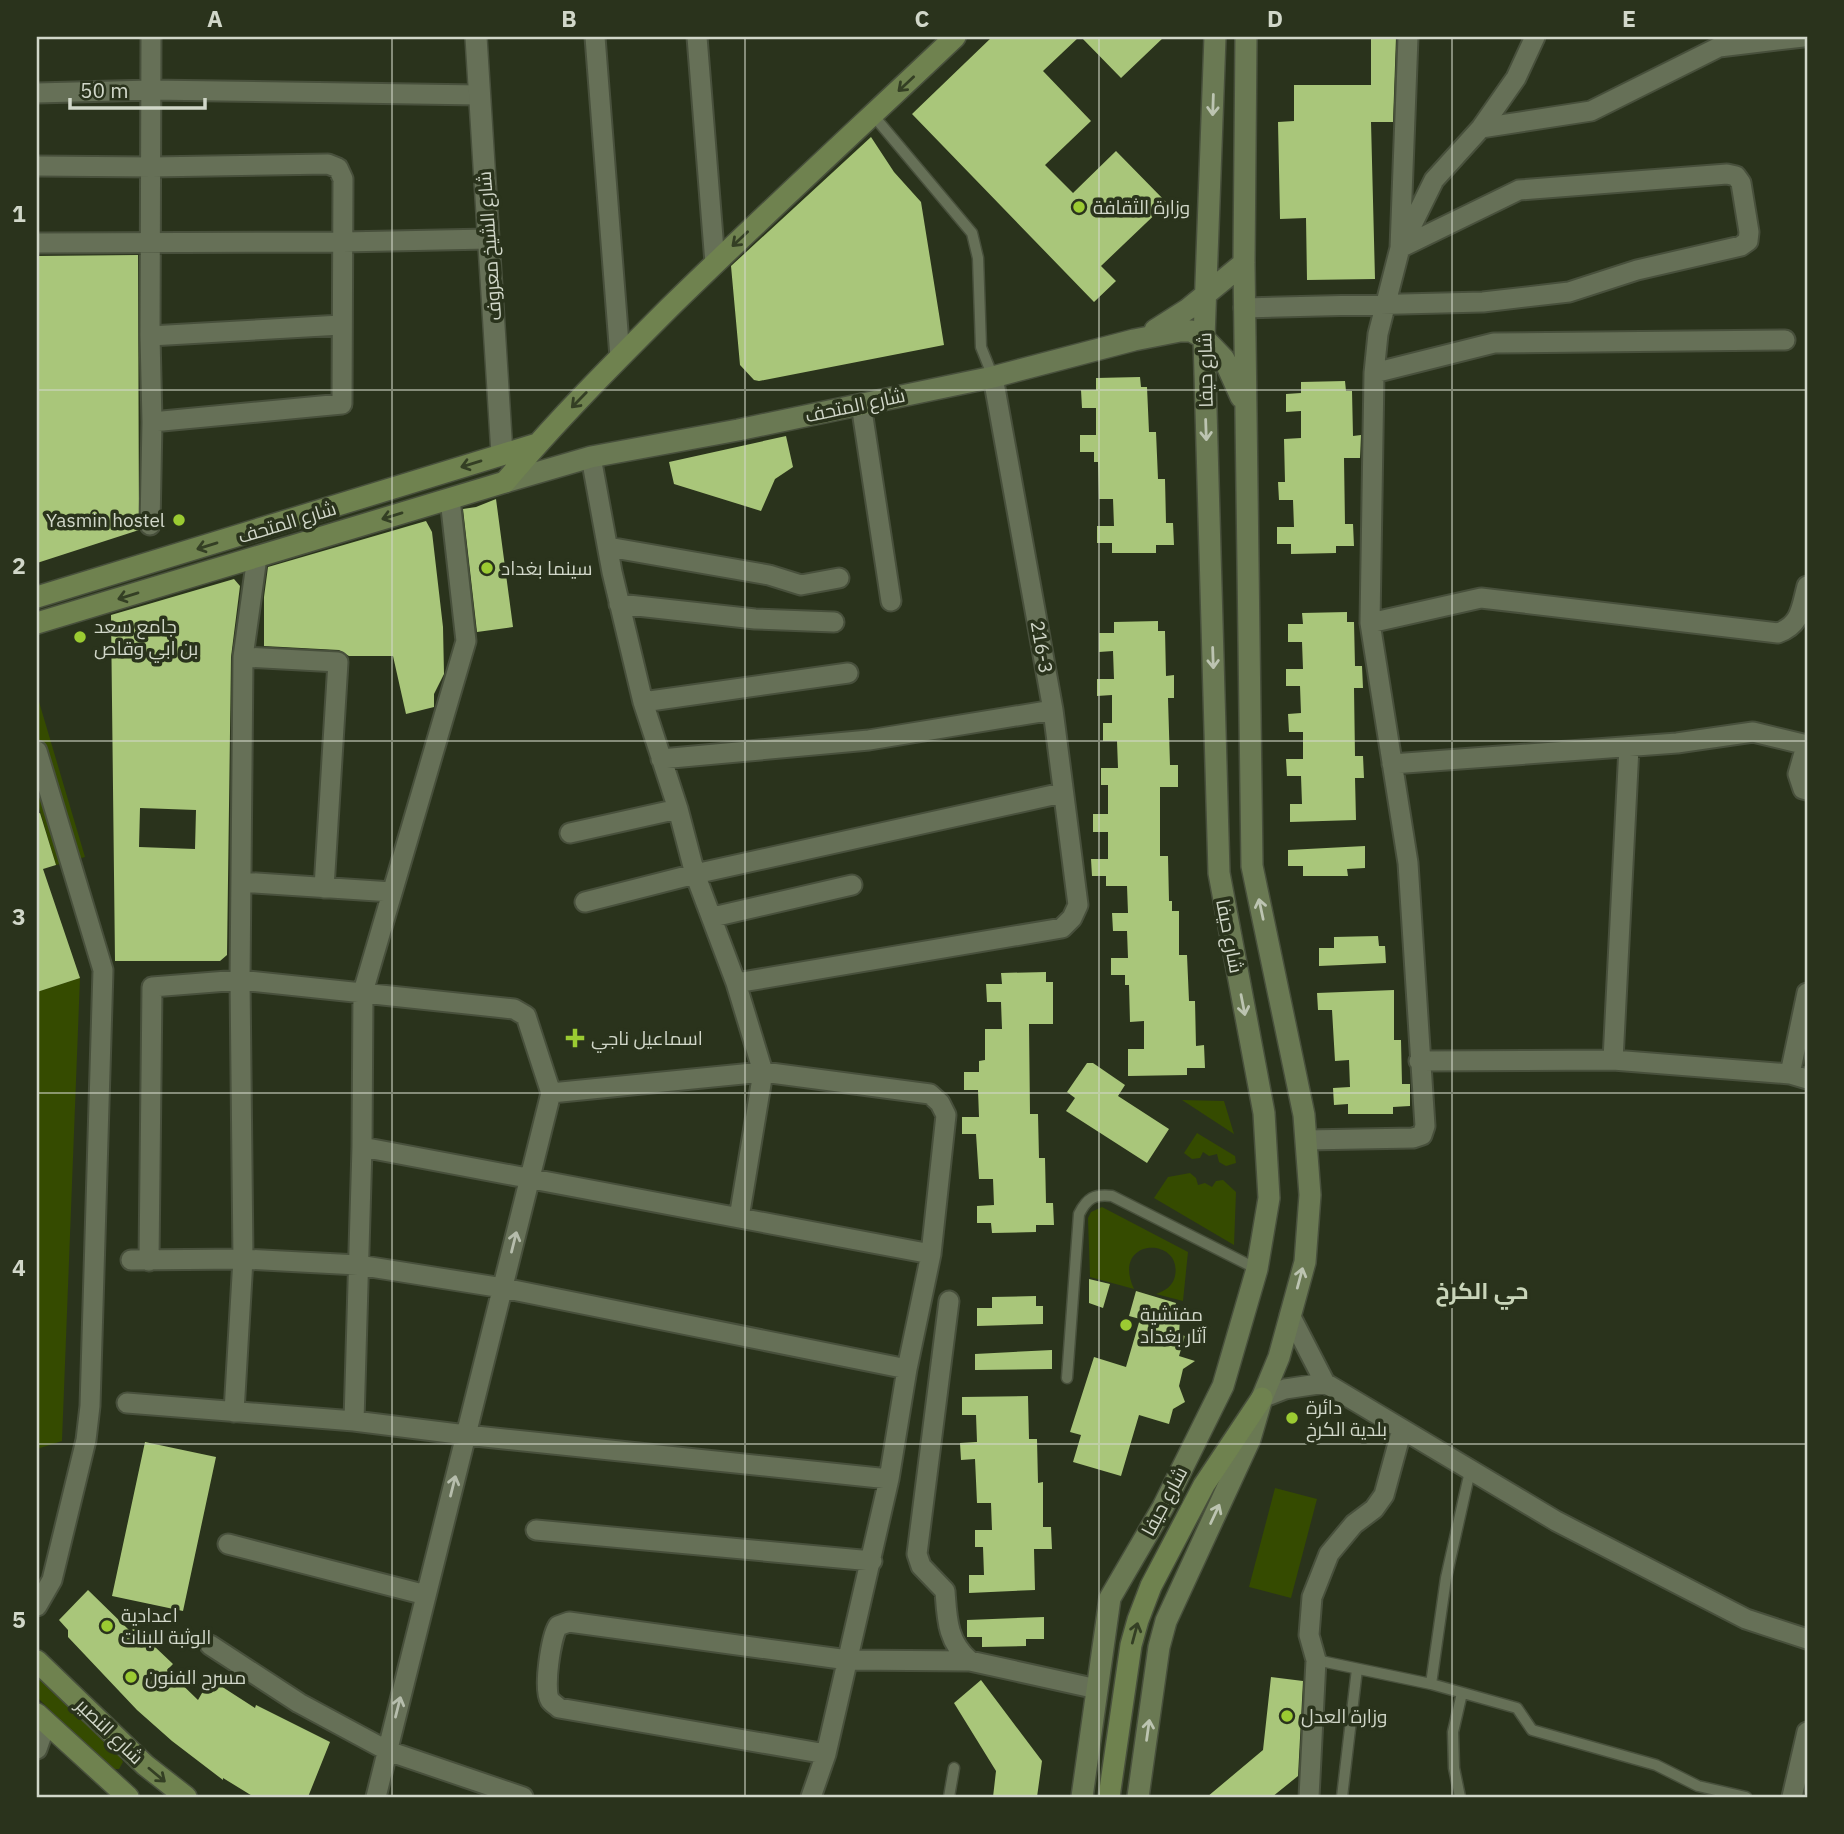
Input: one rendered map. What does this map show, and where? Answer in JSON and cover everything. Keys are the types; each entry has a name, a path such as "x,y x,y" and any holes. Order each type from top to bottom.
{"main road":[{"path":"505,482 537,444 620,357 715,263 956,37"},
{"name":"شارع حيفا","path":"1082,1797 1110,1598 1163,1507 1223,1386 1257,1269 1269,1198 1264,1113 1219,873 1204,338 1215,37"},
{"name":"شارع حيفا","path":"1138,1797 1159,1647 1166,1621 1250,1439 1262,1398 1279,1357 1305,1262 1310,1195 1304,1115 1252,866 1244,309 1246,37"},
{"path":"1134,340 1172,321 1244,263"},
{"name":"شارع المتحف","path":"37,623 586,459 993,377 1134,340 1180,331 1192,331 1204,338"},
{"path":"1204,338 1224,359 1245,405"},
{"path":"537,444 586,459"},
{"name":"شارع المتحف","path":"37,597 537,444"},
{"path":"1109,1797 1131,1645 1138,1619 1151,1586 1204,1485 1262,1398"},
{"name":"شارع النصیر","path":"37,1661 145,1765 186,1797"},
{"name":"شارع النصیر","path":"41,1719 128,1797"}],"street":[{"path":"150,525 151,37"},
{"name":"شارع الشيخ معروف","path":"476,37 502,454"},
{"path":"595,37 620,357"},
{"path":"697,37 715,263"},
{"path":"1400,248 1408,37"},
{"path":"1306,1140 1413,1139 1422,1135 1425,1126 1408,863 1370,622 1374,373 1384,305 1400,248 1434,180 1481,128 1516,78 1535,37"},
{"path":"1481,128 1591,111 1719,47 1803,37"},
{"path":"37,93 151,90 479,95"},
{"path":"37,166 328,164 338,169 343,179 342,404 152,422"},
{"path":"1244,309 1483,302 1569,292 1637,270 1741,246 1748,241 1749,232 1741,183 1736,176 1727,174 1519,190 1400,248"},
{"path":"37,243 488,239"},
{"path":"150,336 341,325"},
{"path":"1374,373 1494,344 1785,340"},
{"name":"216-3","path":"736,984 1062,928 1072,918 1078,905 1062,793 1054,710 993,377"},
{"path":"861,404 891,601"},
{"path":"586,459 643,702 678,809 695,874 736,984 763,1072 739,1218"},
{"path":"354,1420 362,1147 363,992 466,641 450,499"},
{"path":"608,547 769,575 801,585 839,578"},
{"path":"234,1412 243,1259 240,980 243,657 257,557"},
{"path":"1370,622 1481,598 1777,633 1791,628 1797,619 1807,586"},
{"path":"619,604 755,619 834,622"},
{"path":"243,657 338,662 324,888"},
{"path":"643,702 848,673"},
{"path":"661,759 869,740 1054,710"},
{"path":"1392,764 1677,743 1753,732 1807,745 1798,774 1803,789 1807,790"},
{"path":"1613,1060 1629,747"},
{"path":"37,751 103,970 90,1406 86,1440 52,1580 37,1606"},
{"path":"585,902 695,874 1062,793"},
{"path":"570,833 678,809"},
{"path":"241,882 392,892"},
{"path":"713,918 852,885"},
{"path":"376,1797 388,1751 426,1595 503,1288 551,1093 526,1016 514,1009 240,980 152,987 140,1261 243,1259 358,1265 503,1288 907,1369"},
{"path":"1419,1061 1613,1060 1799,1077 1807,993"},
{"path":"551,1093 763,1072 930,1094 940,1103 946,1115 931,1254 907,1369 890,1479 826,1754 811,1797"},
{"path":"362,1147 931,1254"},
{"path":"948,1301 917,1554 921,1566 945,1591 948,1627 960,1652 970,1661"},
{"path":"1290,1315 1325,1384 1556,1521 1746,1619 1807,1639"},
{"path":"1262,1398 1284,1389 1325,1384"},
{"path":"127,1404 354,1420 466,1435 890,1479"},
{"path":"1309,1797 1315,1660 1309,1635 1312,1597 1329,1554 1354,1524 1374,1509 1384,1495 1402,1429"},
{"path":"536,1530 872,1561"},
{"path":"228,1544 426,1595"},
{"path":"826,1754 559,1708 551,1702 547,1690 553,1634 558,1626 569,1622 848,1660 970,1661 1097,1689"},
{"path":"210,1645 299,1703 388,1751 523,1797"},
{"path":"37,1749 41,1719"},
{"path":"1792,1797 1807,1732"}],"lane":[{"path":"873,115 972,233 978,258 981,347 993,377"},
{"path":"1067,1378 1079,1214 1086,1201 1097,1194 1112,1196 1257,1269"},
{"path":"1432,1684 1446,1578 1470,1471"},
{"path":"1315,1660 1432,1684 1517,1708 1532,1730 1656,1765 1698,1786 1746,1797"},
{"path":"1342,1797 1357,1669"},
{"path":"1460,1797 1454,1768 1453,1732 1462,1693"},
{"path":"949,1797 954,1769"}],"green space":[{"path":"37,695 85,857 56,865 37,801"},
{"path":"80,978 62,1441 37,1449 37,992"},
{"path":"1182,1100 1224,1101 1234,1134"},
{"path":"1197,1133 1235,1156 1236,1163 1226,1166 1219,1162 1217,1154 1209,1156 1203,1152 1200,1158 1192,1159 1184,1153"},
{"path":"1190,1173 1196,1178 1198,1185 1205,1183 1212,1187 1216,1181 1223,1180 1236,1192 1234,1245 1154,1198 1168,1177"},
{"path":"1102,1207 1188,1252 1183,1301 1156,1294 1168,1288 1175,1276 1175,1263 1169,1254 1159,1249 1139,1251 1131,1259 1129,1272 1134,1289 1090,1277 1088,1218 1091,1212"},
{"path":"1275,1488 1317,1499 1291,1598 1249,1587"},
{"path":"37,1673 120,1756 123,1762 119,1769 109,1769 37,1697"}],"building":[{"path":"992,37 1079,37 1043,71 1091,121 1045,165 1073,193 1116,151 1167,203 1101,266 1116,281 1094,302 912,114"},
{"path":"1081,37 1164,37 1121,78"},
{"path":"1371,37 1396,37 1393,122 1371,122 1375,279 1307,280 1306,218 1280,219 1278,122 1294,121 1294,85 1371,85"},
{"path":"871,137 894,172 921,202 944,345 754,380 740,365 731,266"},
{"path":"138,255 139,530 37,563 37,256"},
{"path":"1140,377 1141,387 1147,387 1149,432 1156,432 1158,479 1165,479 1166,523 1173,523 1174,545 1156,545 1156,553 1112,553 1112,543 1097,543 1097,526 1114,526 1113,499 1099,499 1098,462 1094,462 1094,452 1080,452 1080,435 1096,435 1096,408 1082,408 1081,390 1096,390 1096,378"},
{"path":"1345,381 1346,391 1352,391 1353,436 1361,435 1360,458 1344,458 1345,524 1353,524 1354,546 1336,546 1336,553 1291,554 1291,544 1277,544 1277,527 1294,527 1293,500 1279,500 1278,482 1285,482 1284,439 1301,438 1301,411 1286,412 1286,394 1301,393 1301,382"},
{"path":"786,436 793,467 775,479 761,511 674,484 669,462"},
{"name":"سينما بغداد","path":"496,499 513,627 477,632 463,509"},
{"path":"426,521 432,532 443,627 444,674 434,694 434,707 406,714 393,656 349,656 339,650 264,646 264,597 268,567"},
{"path":"234,579 240,586 231,657 227,955 220,961 115,961 111,615","holes":["140,808 196,810 195,849 139,847"]},
{"path":"1347,612 1347,622 1354,622 1355,666 1362,666 1363,688 1354,688 1355,756 1363,756 1364,778 1355,778 1356,820 1290,822 1290,804 1302,804 1301,776 1287,776 1286,759 1303,759 1303,732 1289,732 1288,714 1301,713 1300,686 1286,686 1286,669 1303,669 1302,642 1288,642 1288,624 1303,624 1302,613"},
{"path":"1158,621 1158,631 1165,631 1166,676 1174,675 1174,698 1168,698 1170,765 1178,765 1178,787 1160,787 1160,856 1168,856 1169,901 1172,901 1172,911 1179,911 1179,955 1187,955 1189,1001 1195,1001 1196,1046 1204,1045 1205,1068 1187,1068 1187,1075 1128,1076 1128,1049 1144,1049 1144,1021 1130,1022 1129,985 1125,985 1125,975 1111,975 1111,958 1128,958 1127,931 1113,931 1112,913 1128,913 1127,886 1106,886 1106,876 1092,876 1091,859 1108,859 1108,832 1093,832 1093,814 1108,814 1108,785 1101,785 1101,768 1118,768 1117,741 1103,741 1103,723 1112,723 1112,695 1097,696 1097,679 1114,679 1113,651 1099,652 1099,633 1114,633 1114,622"},
{"path":"40,813 56,865 43,869 80,978 37,992 37,814"},
{"path":"1365,846 1365,868 1347,869 1348,876 1303,876 1303,866 1288,866 1288,850"},
{"path":"1378,936 1379,946 1385,946 1386,963 1319,966 1319,948 1334,948 1334,937"},
{"path":"1046,972 1046,982 1053,982 1053,1024 1029,1024 1030,1114 1038,1114 1039,1158 1045,1158 1046,1203 1053,1203 1054,1225 1036,1225 1036,1232 992,1233 991,1223 977,1223 977,1206 994,1205 993,1179 979,1179 976,1134 962,1134 962,1117 979,1117 978,1090 964,1090 964,1072 979,1072 979,1061 985,1060 985,1029 1002,1029 1001,1002 987,1002 986,984 1002,984 1001,973"},
{"path":"1394,990 1394,1040 1401,1040 1402,1084 1410,1084 1410,1106 1393,1107 1393,1114 1348,1114 1348,1104 1334,1105 1333,1088 1350,1087 1349,1060 1335,1061 1332,1010 1318,1010 1317,993"},
{"path":"1087,1063 1093,1063 1125,1085 1118,1096 1169,1129 1147,1163 1066,1111 1075,1098 1067,1092"},
{"path":"1089,1279 1110,1284 1103,1308 1089,1303"},
{"path":"1136,1291 1176,1303 1174,1310 1180,1319 1179,1334 1185,1336 1179,1356 1195,1361 1183,1369 1179,1386 1185,1402 1173,1409 1169,1424 1139,1415 1121,1476 1073,1462 1081,1435 1070,1432 1094,1357 1126,1367 1140,1319 1129,1316"},
{"path":"1036,1296 1036,1306 1043,1306 1043,1324 977,1326 977,1308 992,1308 992,1297"},
{"path":"1052,1350 1052,1369 975,1370 975,1354"},
{"path":"1028,1396 1029,1439 1037,1439 1038,1483 1043,1482 1043,1527 1051,1527 1052,1549 1034,1549 1035,1590 969,1593 969,1575 984,1575 983,1547 975,1547 975,1530 992,1530 991,1503 977,1503 975,1459 961,1460 960,1443 977,1442 976,1415 962,1415 962,1397"},
{"path":"145,1442 216,1457 183,1611 112,1596"},
{"path":"88,1590 130,1631 135,1628 173,1664 167,1670 198,1700 210,1679 255,1708 256,1705 330,1742 308,1797 254,1797 223,1780 137,1710 68,1637 68,1630 59,1620"},
{"path":"1044,1617 1044,1639 1026,1639 1026,1646 982,1647 982,1637 967,1637 967,1620"},
{"name":"وزارة العدل","path":"1271,1677 1303,1681 1298,1776 1272,1797 1207,1797 1263,1750"},
{"path":"981,1680 1042,1761 1037,1797 993,1797 996,1771 954,1703"}],"place":[{"name":"وزارة الثقافة","path":"1079,207"},
{"name":"Yasmin hostel","path":"179,520"},
{"name":"سينما بغداد","path":"487,568"},
{"name":"جامع سعد بن ابي وقاص","path":"80,637"},
{"name":"اسماعيل ناجي","path":"575,1038"},
{"name":"مفتشية آثار بغداد","path":"1126,1325"},
{"name":"دائرة بلدية الكرخ","path":"1292,1418"},
{"name":"اعدادية الوثبة للبنات","path":"107,1626"},
{"name":"مسرح الفنون","path":"131,1677"},
{"name":"وزارة العدل","path":"1287,1716"}],"district":[{"name":"حي الكرخ","path":"1482,1290"}]}
